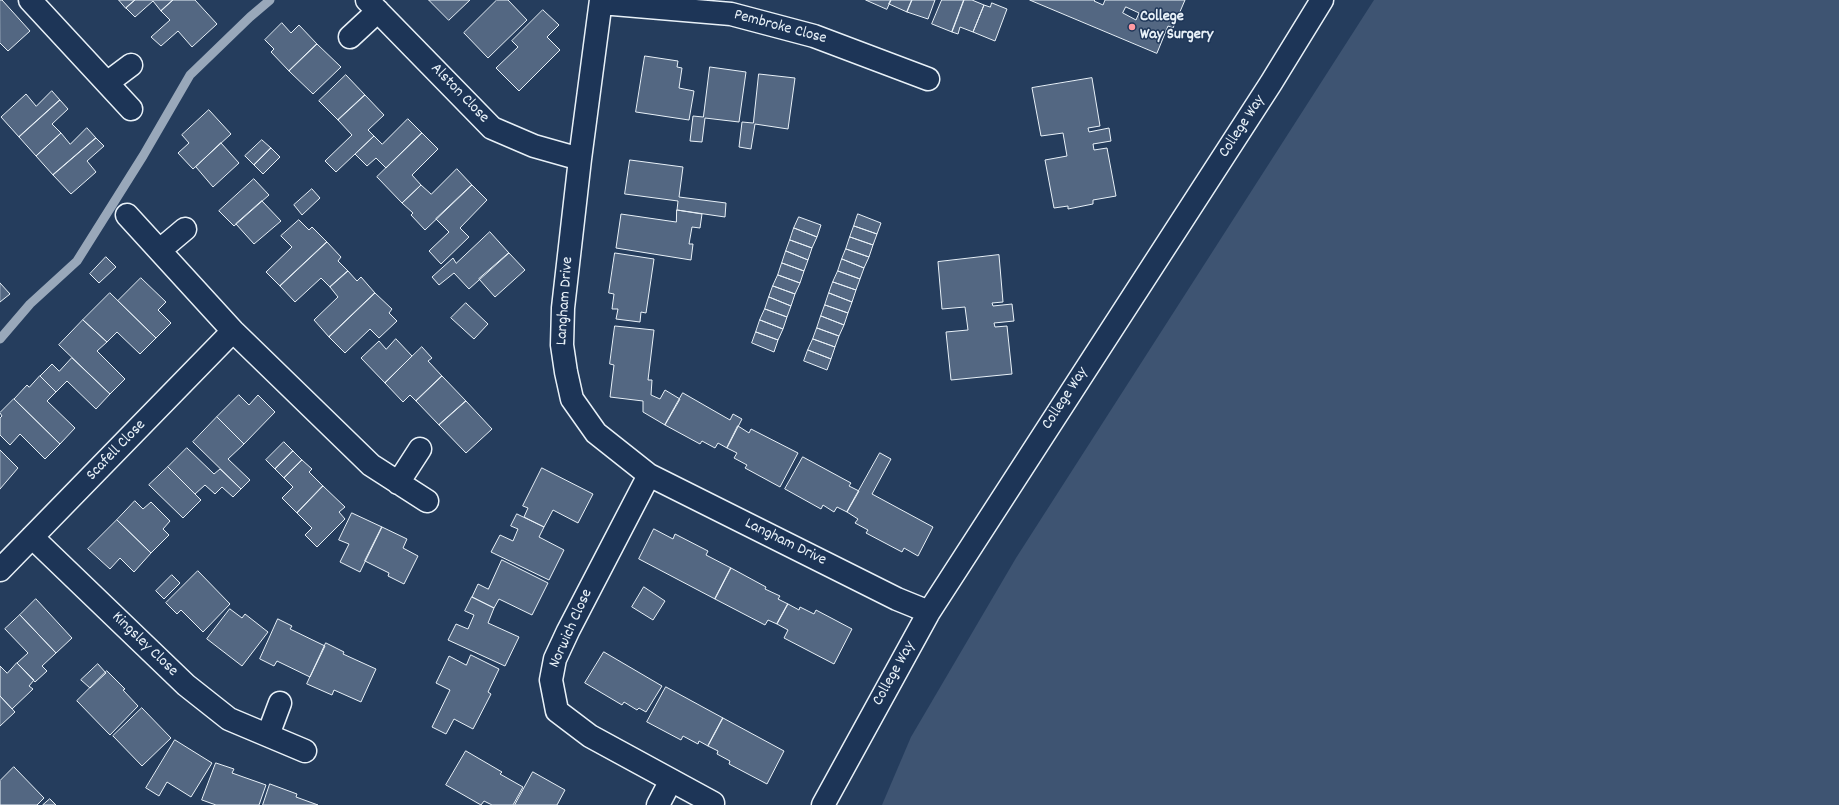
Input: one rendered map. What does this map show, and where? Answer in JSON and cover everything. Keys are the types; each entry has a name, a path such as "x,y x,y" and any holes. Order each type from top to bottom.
{"street":[{"path":"30,0 131,109"},
{"name":"College Way","path":"823,805 929,612 1267,90 1322,0"},
{"name":"Langham Drive","path":"601,1 580,159 563,308 562,345 572,400 596,433 649,475 897,599 929,612"},
{"name":"Pembroke Close","path":"601,1 731,14 814,36 928,79"},
{"name":"Alston Close","path":"350,37 372,5 492,128 534,146 580,159"},
{"path":"107,83 132,65"},
{"path":"127,216 160,250 233,331 371,465 427,501"},
{"path":"160,250 185,229"},
{"name":"Scafell Close","path":"0,570 233,331"},
{"path":"398,483 420,449"},
{"name":"Norwich Close","path":"649,475 555,660 551,680 557,711 590,736 713,803"},
{"name":"Kingsley Close","path":"32,537 186,685 229,718 305,751"},
{"path":"268,735 280,703"},
{"path":"658,805 671,780"}],"shaded area":[{"path":"1374,0 1839,0 1839,805 882,805 911,737 1016,558"}],"building":[{"path":"0,0 2,0 30,31 8,51 0,43"},
{"path":"119,0 135,0 126,8"},
{"path":"135,0 173,0 161,11 153,1 135,17 126,8"},
{"path":"173,0 195,0 217,24 192,47 178,31 161,46 151,37 170,20 161,11"},
{"path":"429,0 470,0 449,20"},
{"path":"497,0 508,0 527,20 488,58 464,33"},
{"path":"866,0 891,0 887,9"},
{"path":"891,0 912,0 907,12 889,4"},
{"path":"912,0 935,0 928,19 907,12"},
{"path":"942,0 964,0 952,32 932,24"},
{"path":"964,0 972,0 984,5 973,32 960,27 958,34 952,32"},
{"name":"College Way Surgery","path":"1030,0 1095,0 1094,1 1103,5 1105,0 1185,0 1173,28 1168,26 1157,53","holes":["1126,7 1139,13 1136,20 1123,13"]},
{"path":"992,3 1007,9 995,41 973,32 984,5 990,7"},
{"path":"543,10 559,25 547,37 560,50 519,91 496,68 518,47 512,41"},
{"path":"282,23 291,33 299,25 317,44 289,71 271,52 274,49 265,40"},
{"path":"317,44 341,67 313,94 289,71"},
{"path":"645,56 678,61 677,67 682,68 679,88 694,91 689,120 636,112"},
{"path":"710,67 746,72 739,122 705,118 702,142 690,141 693,116 703,117"},
{"path":"759,74 795,78 788,129 755,124 751,149 739,147 742,122 753,123"},
{"path":"346,75 365,95 338,120 319,101"},
{"path":"1092,78 1100,126 1088,128 1089,132 1109,128 1111,141 1093,144 1094,150 1107,148 1116,196 1093,200 1093,204 1068,209 1068,206 1054,208 1045,160 1067,156 1063,133 1041,136 1032,88"},
{"path":"52,91 60,100 19,137 1,117 26,94 36,106"},
{"path":"365,95 384,115 368,130 374,136 336,172 325,161 352,135 338,120"},
{"path":"60,100 68,109 52,124 61,133 36,156 19,137"},
{"path":"209,110 231,134 193,169 178,153 189,143 182,135"},
{"path":"408,119 422,133 386,168 376,158 367,166 355,154 374,136 382,144"},
{"path":"87,128 96,138 53,175 36,156 61,133 70,144"},
{"path":"422,133 438,149 412,175 421,185 402,203 377,177"},
{"path":"96,138 104,146 87,161 96,172 71,194 53,175"},
{"path":"262,140 271,148 254,165 245,156"},
{"path":"221,143 239,163 213,187 196,167"},
{"path":"271,148 280,157 263,174 254,165"},
{"path":"630,160 683,167 679,197 726,203 725,217 677,210 678,201 625,194"},
{"path":"457,169 472,185 425,230 411,215 413,213 402,203 421,185 431,194"},
{"path":"254,179 269,195 234,226 219,211"},
{"path":"472,185 487,200 460,228 469,237 441,264 429,251 449,232 436,219"},
{"path":"312,189 320,198 302,215 294,205"},
{"path":"262,201 281,221 254,244 236,224"},
{"path":"677,210 702,214 700,228 692,227 689,244 693,244 691,260 616,248 621,214 676,222"},
{"path":"858,214 881,223 877,234 854,226"},
{"path":"799,217 821,225 817,237 794,228"},
{"path":"299,220 309,230 312,227 327,242 280,286 266,272 292,247 281,236"},
{"path":"854,226 877,234 873,245 850,237"},
{"path":"794,228 817,237 812,248 790,240"},
{"path":"490,232 509,253 469,289 454,273 439,285 432,277 453,258 456,263"},
{"path":"850,237 873,245 869,257 846,249"},
{"path":"790,240 812,248 808,260 786,251"},
{"path":"327,242 341,257 338,261 348,271 330,287 321,278 295,302 280,286"},
{"path":"846,249 869,257 864,268 842,259"},
{"path":"786,251 808,260 804,271 782,263"},
{"path":"509,253 525,270 495,297 479,279"},
{"path":"615,253 654,259 646,313 641,312 640,322 616,319 618,309 612,309 614,294 609,293"},
{"path":"999,255 1003,302 992,303 993,306 1012,304 1014,321 994,323 995,327 1007,326 1012,374 951,380 946,332 968,330 965,307 942,309 938,262"},
{"path":"106,257 116,267 99,283 90,274"},
{"path":"842,259 864,268 860,279 838,271"},
{"path":"782,263 804,271 800,283 778,275"},
{"path":"348,271 357,281 361,277 375,293 329,337 314,320 338,297 330,287"},
{"path":"838,271 860,279 856,290 833,282"},
{"path":"778,275 800,283 795,294 773,286"},
{"path":"141,278 166,302 158,310 171,323 156,338 118,301"},
{"path":"833,282 856,290 852,302 829,293"},
{"path":"0,283 10,294 0,302"},
{"path":"773,286 795,294 791,306 769,297"},
{"path":"110,293 156,338 140,354 117,332 107,342 83,320"},
{"path":"375,293 392,309 389,313 397,321 379,338 370,329 345,353 329,337"},
{"path":"829,293 852,302 848,313 825,305"},
{"path":"769,297 791,306 787,317 765,309"},
{"path":"466,303 488,324 474,339 451,318"},
{"path":"825,305 848,313 844,325 821,316"},
{"path":"765,309 787,317 783,329 760,320"},
{"path":"821,316 844,325 839,336 817,328"},
{"path":"83,320 107,342 97,351 125,379 110,394 59,345"},
{"path":"760,320 783,329 778,340 756,332"},
{"path":"615,326 654,330 648,380 652,380 651,395 660,399 665,390 680,399 665,425 643,412 643,401 610,397 614,365 610,364"},
{"path":"817,328 839,336 835,347 813,339"},
{"path":"756,332 778,340 774,352 752,343"},
{"path":"396,339 412,356 385,383 361,358 379,341 386,349"},
{"path":"813,339 835,347 831,359 808,350"},
{"path":"422,347 432,358 428,361 442,376 416,401 410,395 403,402 385,383"},
{"path":"808,350 831,359 827,370 804,361"},
{"path":"72,358 110,394 96,409 67,381 56,392 40,376 52,364 59,371"},
{"path":"40,376 56,392 47,401 75,428 60,444 14,399 27,385 29,387"},
{"path":"442,376 466,401 439,425 416,401"},
{"path":"683,393 730,420 733,414 742,419 727,448 718,443 715,448 702,441 700,444 665,425"},
{"path":"239,395 249,405 258,395 275,412 244,444 217,417"},
{"path":"14,399 60,444 45,459 20,434 10,445 0,435 0,418 2,416 0,413"},
{"path":"466,401 492,429 466,453 439,425"},
{"path":"217,417 244,444 228,459 250,480 241,489 193,442"},
{"path":"738,426 749,433 751,429 798,453 780,487 745,468 747,465 734,458 737,453 727,448"},
{"path":"284,442 293,451 275,469 266,460"},
{"path":"187,448 214,474 220,469 241,489 233,497 222,487 215,494 205,485 195,494 168,467"},
{"path":"0,450 18,468 0,489"},
{"path":"293,451 302,460 284,478 275,469"},
{"path":"880,453 891,459 872,494 933,527 918,556 904,548 902,552 866,533 868,530 855,523 858,519 847,512"},
{"path":"803,457 851,483 849,486 859,491 847,512 837,507 834,512 823,505 821,509 785,489"},
{"path":"302,460 312,469 309,472 323,486 297,513 282,498 293,487 284,478"},
{"path":"168,467 201,500 183,518 149,485"},
{"path":"542,468 593,494 578,523 553,510 544,527 524,517 528,508 523,506"},
{"path":"323,486 345,507 339,512 345,519 317,547 305,535 312,528 297,513"},
{"path":"135,501 143,509 151,502 170,521 163,529 169,535 151,553 117,520"},
{"path":"352,513 382,527 360,572 340,562 349,544 339,540"},
{"path":"517,514 544,527 539,537 564,550 549,580 491,552 500,535 513,541 518,529 511,526"},
{"path":"117,520 151,553 134,572 120,558 110,569 88,549"},
{"path":"382,527 407,539 403,548 418,556 404,584 388,576 389,573 365,561"},
{"path":"654,529 673,539 675,534 708,551 706,555 731,568 715,599 639,559"},
{"path":"502,560 548,583 532,615 499,599 494,608 472,597 478,584 488,589"},
{"path":"731,568 766,587 765,589 780,596 778,599 788,604 777,624 768,620 765,625 715,599"},
{"path":"198,571 230,604 203,632 181,610 177,614 166,603"},
{"path":"172,575 180,583 164,599 156,591"},
{"path":"644,587 665,601 653,620 632,607"},
{"path":"472,597 494,608 488,623 519,637 505,666 448,640 456,624 468,629 474,615 465,611"},
{"path":"36,599 72,638 56,653 20,615"},
{"path":"788,604 799,610 800,607 814,614 816,610 852,629 834,664 784,638 788,630 777,624"},
{"path":"230,609 242,618 245,614 268,632 242,666 207,639"},
{"path":"20,615 56,653 42,666 47,671 35,682 17,663 28,653 5,629"},
{"path":"278,619 292,626 290,629 325,646 310,677 277,661 274,666 260,659"},
{"path":"326,643 344,652 343,654 376,669 361,702 334,690 332,695 307,684"},
{"path":"604,652 662,686 646,712 639,708 637,710 624,702 622,705 585,683"},
{"path":"471,655 499,669 488,692 491,694 473,729 454,719 446,734 432,727 450,690 436,683 449,656 466,665"},
{"path":"17,663 34,680 29,686 33,689 12,709 0,696 0,666 7,673"},
{"path":"98,664 106,673 90,688 81,680"},
{"path":"107,671 125,689 123,690 138,706 110,735 77,701"},
{"path":"666,687 723,718 708,746 699,741 698,744 683,736 681,740 647,722"},
{"path":"0,696 15,712 0,726"},
{"path":"142,708 171,738 142,766 113,736"},
{"path":"723,718 784,751 767,784 729,764 730,761 717,754 718,751 708,746"},
{"path":"175,740 212,763 191,797 167,782 159,796 146,788"},
{"path":"466,751 502,772 500,774 523,787 513,805 492,805 484,801 481,805 446,785"},
{"path":"216,763 234,769 232,773 266,785 259,805 216,805 202,800"},
{"path":"14,767 44,798 37,805 0,805 0,781"},
{"path":"533,772 565,790 557,805 515,805"},
{"path":"270,784 297,794 296,797 318,805 263,805"},
{"path":"50,799 56,805 43,805"}],"waterway":[{"path":"0,339 30,304 77,261 143,156 190,75 250,17 270,0"}],"place":[{"name":"College Way Surgery","path":"1132,27"}]}
